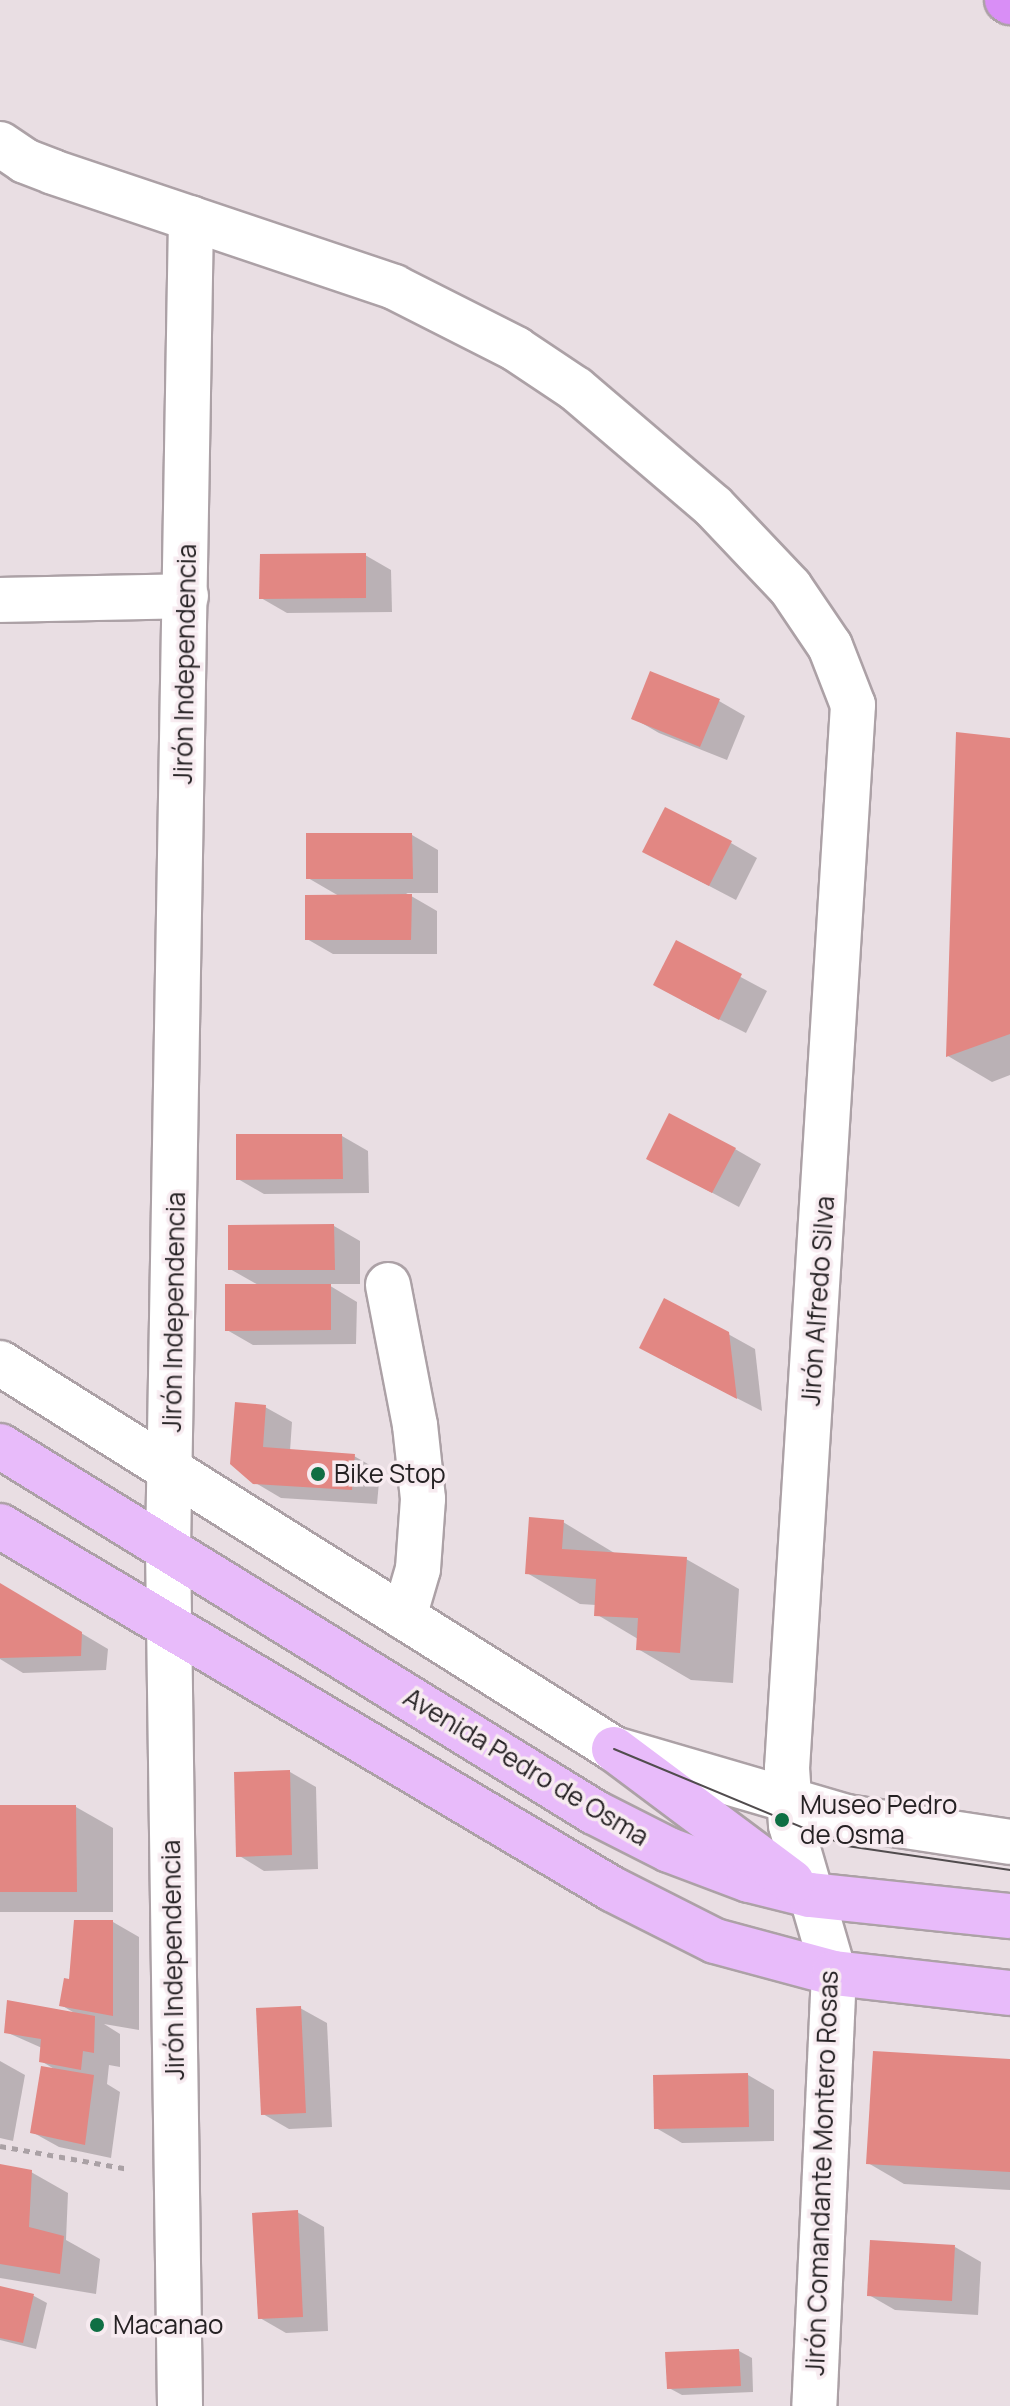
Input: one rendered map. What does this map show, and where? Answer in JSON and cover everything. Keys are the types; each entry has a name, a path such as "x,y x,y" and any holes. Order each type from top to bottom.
{"main road":[{"name":"Avenida Pedro de Osma","path":"0,1446 620,1826 705,1865 810,1895 1010,1916"},
{"path":"0,1526 625,1896 715,1941 834,1973 1010,1993"},
{"path":"614,1749 810,1895"}],"street":[{"path":"1,147 53,172 191,218"},
{"name":"Jirón Independencia","path":"180,2406 168,1550 191,218"},
{"name":"Jirón Alfredo Silva","path":"191,218 394,287 516,349 576,389 713,506 790,587 830,646 853,705 787,1768 791,1825 810,1895"},
{"path":"0,600 186,596"},
{"path":"388,1285 415,1425 423,1499 418,1569 404,1617"},
{"path":"0,1363 614,1749 789,1800 900,1828 1010,1842"},
{"name":"Jirón Comandante Montero Rosas","path":"810,1895 834,1973 814,2406"}],"path":[{"path":"0,2146 139,2171"}],"building":[{"path":"366,553 366,598 259,599 260,554"},
{"path":"650,671 720,699 700,747 631,719"},
{"path":"956,732 1010,738 1010,1034 946,1057"},
{"path":"665,807 732,841 709,886 642,852"},
{"path":"306,833 412,833 413,879 306,879"},
{"path":"412,894 411,940 305,940 305,895"},
{"path":"676,940 742,974 719,1020 653,985"},
{"path":"669,1113 736,1148 712,1193 646,1159"},
{"path":"236,1134 342,1134 343,1179 236,1180"},
{"path":"334,1224 335,1270 228,1270 228,1225"},
{"path":"225,1284 331,1284 331,1330 225,1331"},
{"path":"664,1298 729,1332 737,1399 639,1348"},
{"path":"235,1402 266,1405 263,1447 355,1454 352,1490 253,1484 230,1464"},
{"path":"529,1517 564,1520 562,1549 687,1557 680,1653 636,1650 638,1618 594,1616 596,1579 525,1574"},
{"path":"0,1583 82,1632 81,1656 0,1658"},
{"path":"290,1770 292,1855 236,1857 234,1772"},
{"path":"0,1805 76,1805 77,1892 0,1892"},
{"path":"74,1920 113,1920 113,2016 59,2006 64,1978 69,1979"},
{"path":"7,2000 95,2016 94,2053 83,2051 81,2070 39,2062 41,2039 4,2033"},
{"path":"301,2006 306,2113 261,2115 256,2008"},
{"path":"873,2051 1010,2059 1010,2172 866,2164"},
{"path":"41,2066 94,2075 85,2145 30,2133"},
{"path":"748,2073 749,2127 654,2129 653,2075"},
{"path":"0,2164 32,2170 29,2227 64,2236 60,2274 0,2264"},
{"path":"298,2210 303,2317 258,2319 252,2213"},
{"path":"870,2240 955,2245 952,2301 867,2296"},
{"path":"0,2286 34,2294 23,2343 0,2338"},
{"path":"739,2349 741,2386 667,2389 665,2352"}],"tram line":[{"path":"614,1749 847,1846 1010,1870"}],"place":[{"name":"Bike Stop","path":"318,1474"},
{"name":"Museo Pedro de Osma","path":"782,1820"},
{"name":"Macanao","path":"97,2325"}]}
